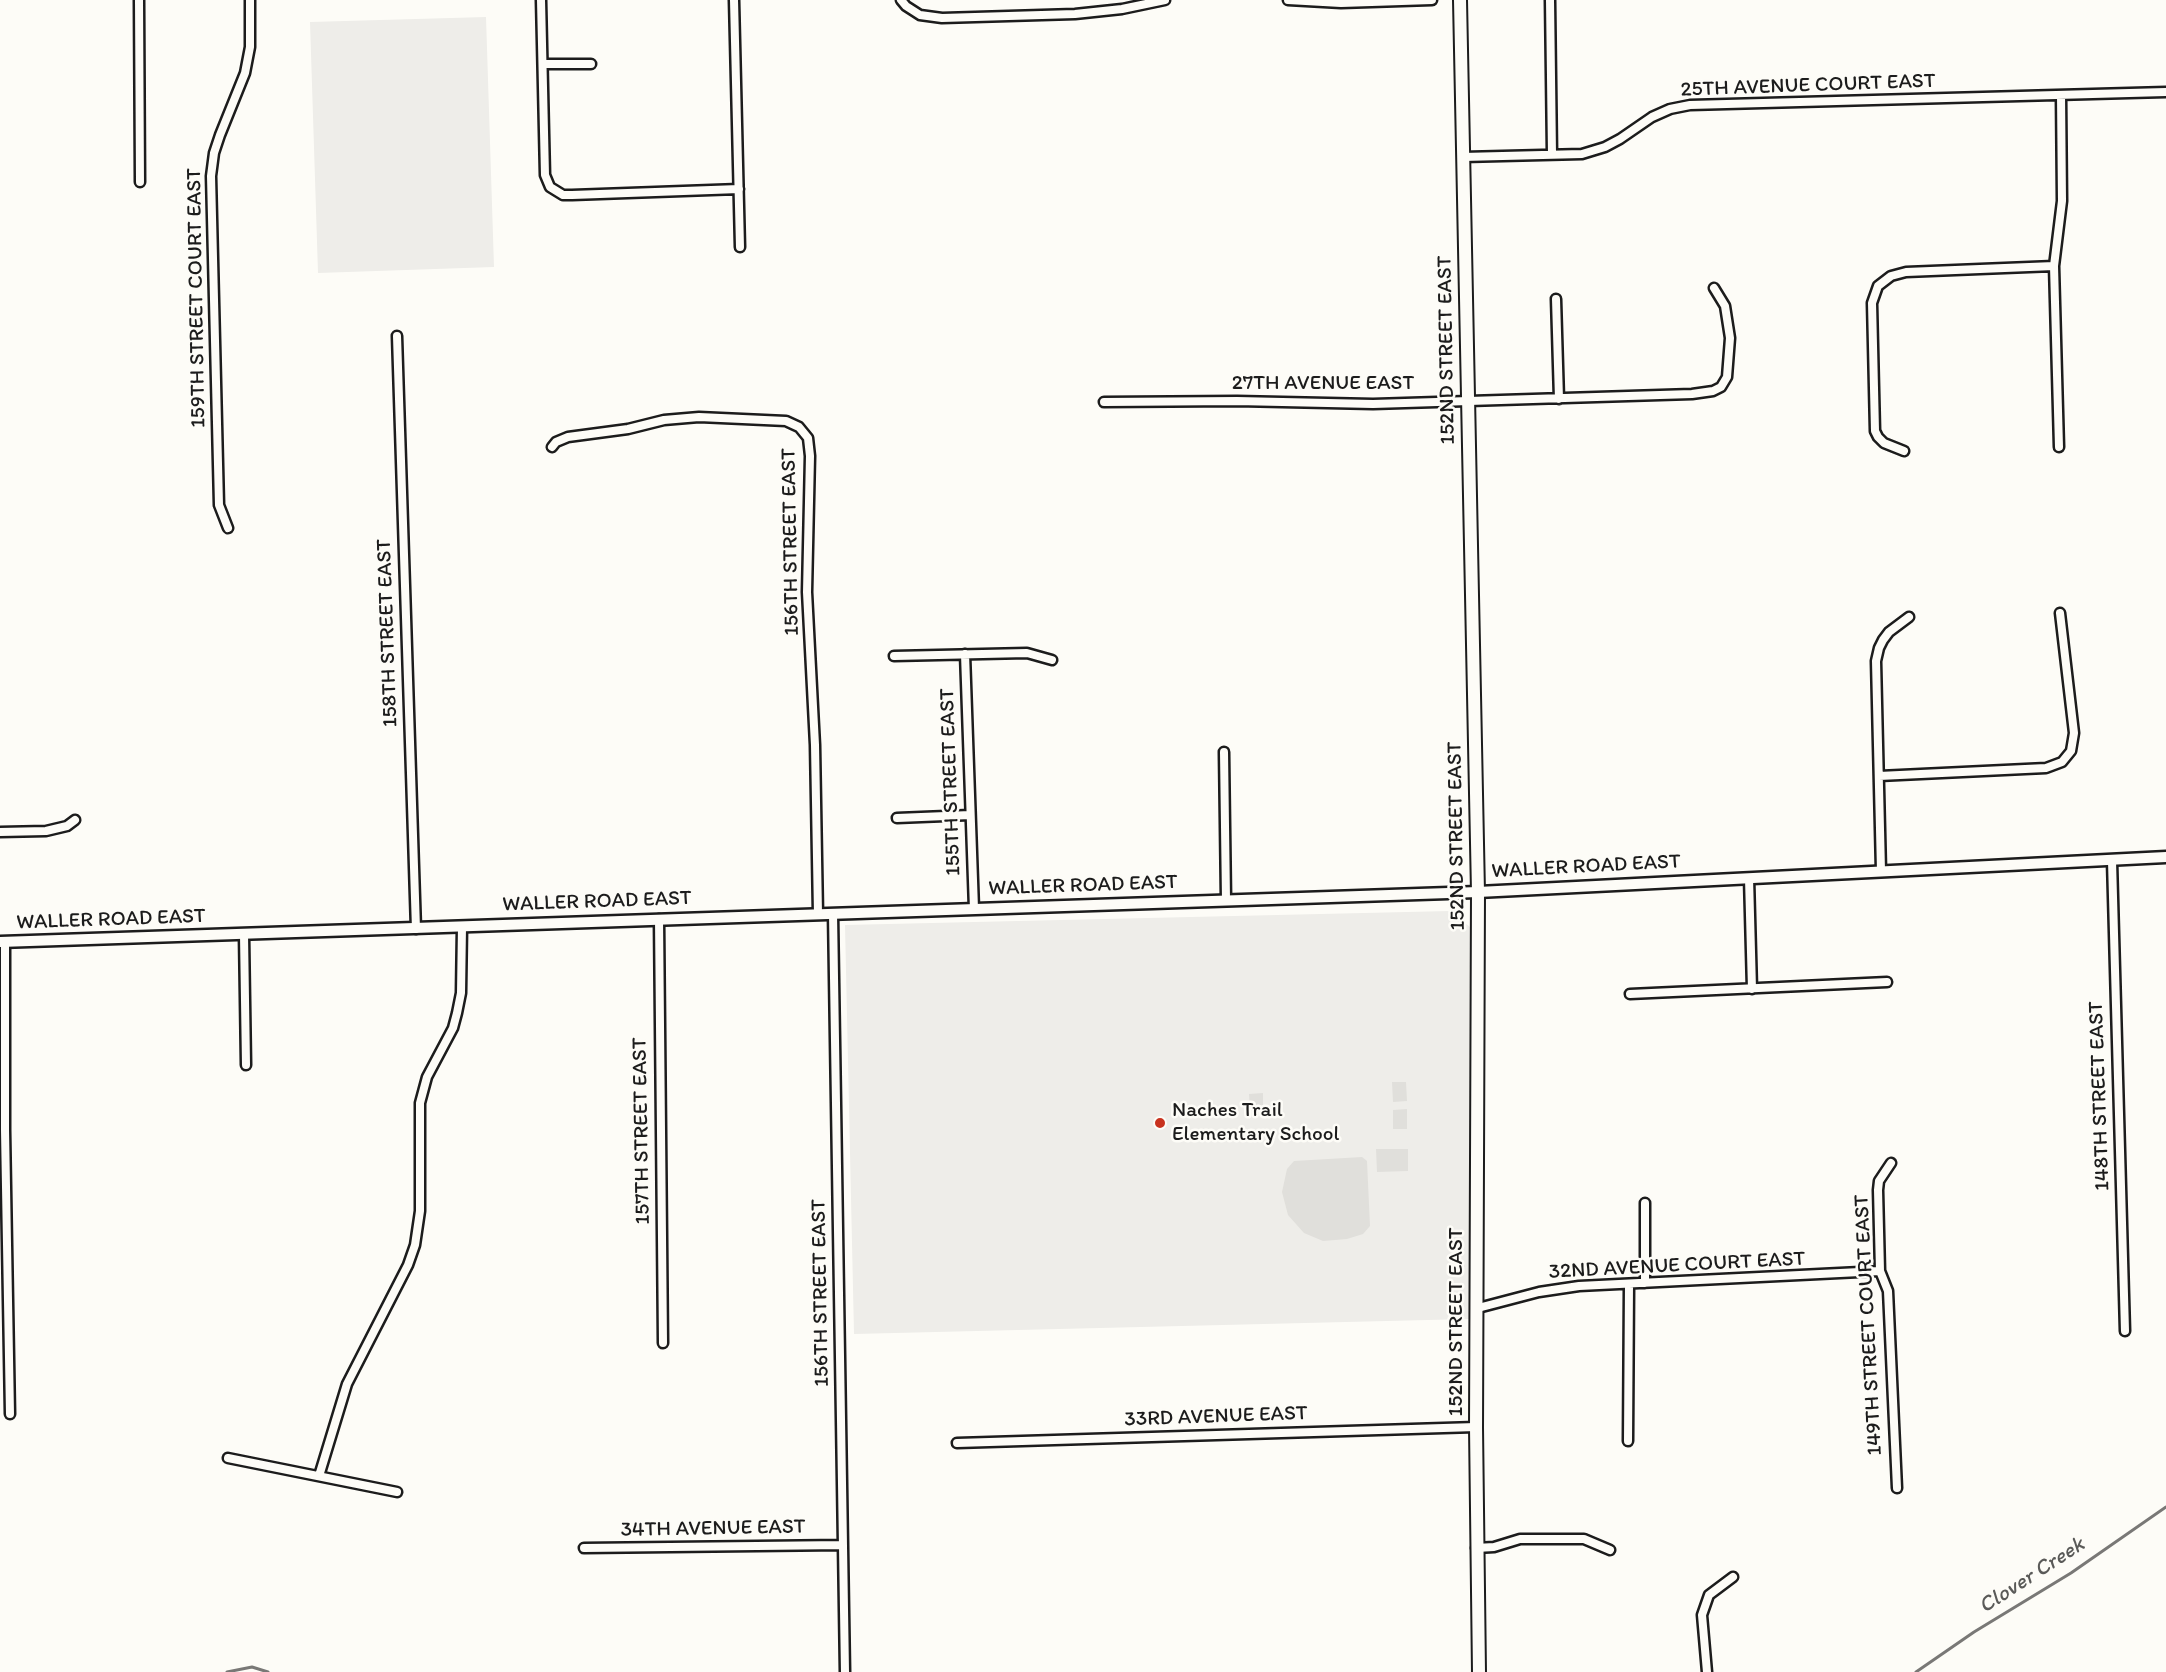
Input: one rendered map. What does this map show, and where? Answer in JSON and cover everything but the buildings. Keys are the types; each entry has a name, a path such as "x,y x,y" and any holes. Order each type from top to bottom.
{"main road":[{"name":"152ND STREET EAST","path":"1460,0 1478,892 1476,1548 1479,1672"}],"street":[{"path":"139,0 140,182"},
{"name":"159TH STREET COURT EAST","path":"228,528 219,505 211,176 214,153 245,73 250,47 250,0"},
{"path":"541,0 545,175 550,187 563,195 739,189"},
{"path":"734,0 740,247"},
{"path":"904,3 920,15 942,18 1075,14 1122,9 1165,0"},
{"path":"1288,0 1330,3 1432,0"},
{"path":"1550,0 1552,154"},
{"path":"543,64 591,64"},
{"name":"25TH AVENUE COURT EAST","path":"1463,158 1582,154 1620,140 1652,117 1670,109 1690,105 2166,92"},
{"path":"2059,447 2054,266 2062,201 2061,95"},
{"path":"1904,451 1884,443 1875,431 1872,303 1878,286 1891,276 1906,272 2054,266"},
{"name":"27TH AVENUE EAST","path":"1104,402 1237,401 1373,404 1692,394 1713,391 1721,387 1729,369 1728,320 1725,306 1714,288"},
{"path":"1556,299 1559,399"},
{"name":"158TH STREET EAST","path":"397,336 416,929"},
{"name":"156TH STREET EAST","path":"552,447 556,442 568,437 628,429 664,420 699,417 786,420 799,427 808,438 810,456 807,592 815,745 818,914"},
{"path":"1879,776 2046,768 2062,762 2073,746 2074,733 2060,613"},
{"path":"1881,871 1877,655 1889,632 1909,617"},
{"path":"894,656 1027,653 1052,660"},
{"name":"155TH STREET EAST","path":"964,654 974,909"},
{"path":"1224,753 1226,900"},
{"path":"897,818 970,815"},
{"path":"0,832 46,831 67,826 75,820"},
{"name":"WALLER ROAD EAST","path":"2,942 1478,892 2166,858"},
{"name":"148TH STREET EAST","path":"2112,861 2125,1331"},
{"path":"1749,878 1752,989"},
{"name":"156TH STREET EAST","path":"833,914 845,1672"},
{"name":"157TH STREET EAST","path":"659,919 663,1343"},
{"path":"320,1476 346,1384 408,1265 415,1245 420,1211 420,1103 427,1077 453,1028 458,1013 462,993 462,927"},
{"path":"244,935 246,1065"},
{"path":"2,942 10,1414"},
{"path":"1630,994 1887,982"},
{"name":"149TH STREET COURT EAST","path":"1891,1163 1879,1181 1878,1190 1880,1271 1888,1291 1897,1488"},
{"path":"1645,1203 1645,1283"},
{"name":"32ND AVENUE COURT EAST","path":"1478,1308 1539,1292 1579,1286 1880,1271"},
{"path":"1628,1441 1629,1285"},
{"name":"33RD AVENUE EAST","path":"957,1443 1476,1426"},
{"path":"228,1458 397,1492"},
{"path":"1476,1548 1494,1547 1520,1539 1584,1539 1610,1550"},
{"name":"34TH AVENUE EAST","path":"584,1548 843,1545"},
{"path":"1707,1672 1702,1615 1709,1595 1733,1577"}],"shaded area":[{"path":"486,17 494,267 318,273 310,22"},
{"name":"Naches Trail Elementary School","path":"1450,911 1470,927 1469,1319 854,1334 845,925"},
{"path":"1392,1082 1406,1082 1407,1101 1393,1102"},
{"path":"1263,1093 1263,1110 1250,1111 1249,1094"},
{"path":"1407,1109 1407,1129 1393,1129 1393,1110"},
{"path":"1376,1149 1408,1149 1408,1171 1377,1172"},
{"path":"1362,1157 1367,1161 1370,1226 1363,1234 1347,1239 1323,1241 1304,1233 1288,1215 1282,1192 1287,1169 1294,1161"}],"waterway":[{"name":"Clover Creek","path":"1916,1672 1974,1632 2071,1573 2166,1507"},
{"path":"227,1672 252,1667 268,1672"}],"place":[{"name":"Naches Trail Elementary School","path":"1160,1123"}]}
